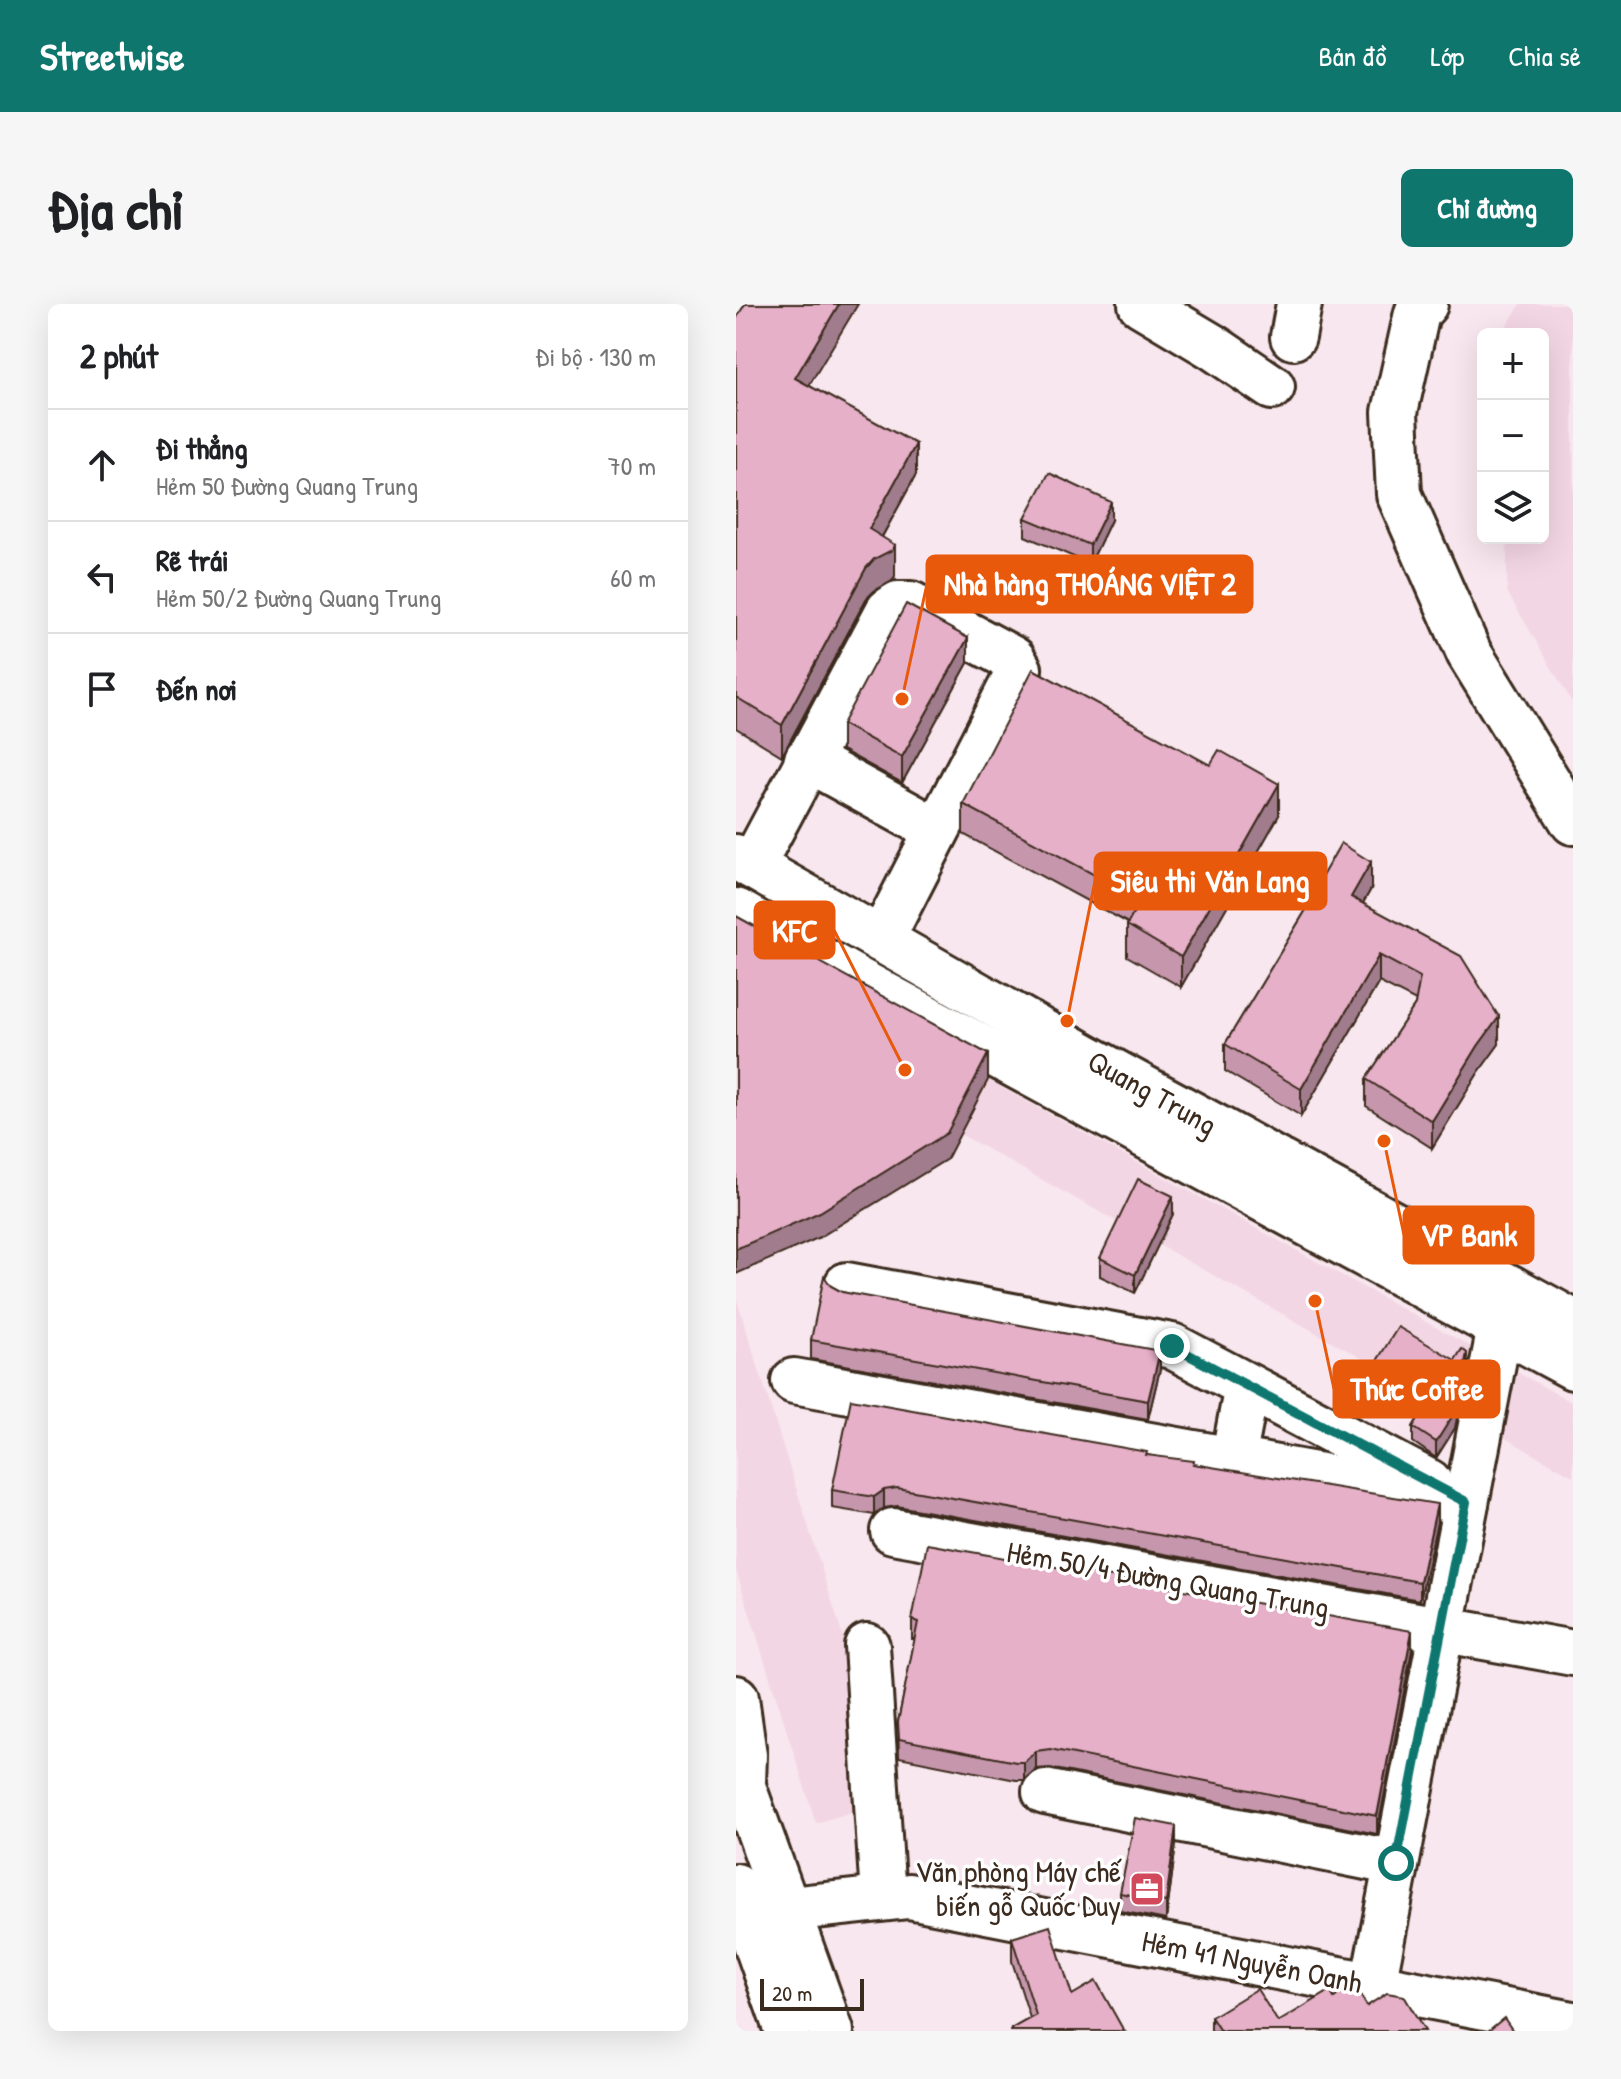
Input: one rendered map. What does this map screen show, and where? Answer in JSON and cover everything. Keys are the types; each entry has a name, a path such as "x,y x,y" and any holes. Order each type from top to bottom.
{"street":[{"path":"1141,304 1272,387"},
{"path":"1425,304 1417,313 1395,412 1399,494 1469,653 1573,822"},
{"path":"744,861 807,759 888,611 898,604 911,604 1013,659 1019,669 1014,681 861,982"},
{"path":"807,759 936,830"},
{"name":"Quang Trung","path":"744,861 1085,1056 1573,1322"},
{"name":"Quang Trung","path":"736,911 861,982 1573,1367"},
{"path":"847,1285 1172,1346 1466,1502"},
{"path":"1373,1985 1500,1327"},
{"path":"794,1381 1466,1502"},
{"path":"1233,1460 1247,1386"},
{"name":"Hẻm 50/4 Đường Quang Trung","path":"893,1531 1573,1653"},
{"path":"867,1646 883,1898"},
{"path":"736,1698 741,1726 740,1775 831,2031"},
{"path":"1045,1792 1396,1863"},
{"path":"736,1886 787,2031"},
{"name":"Hẻm 41 Nguyễn Oanh","path":"788,1909 909,1896 1373,1985 1527,2023 1573,2024"}],"shaded area":[{"path":"1521,304 1573,304 1573,704 1507,592 1507,544 1549,544 1549,328 1507,328"},
{"path":"988,1080 1573,1403 1573,1476 960,1134"},
{"path":"736,1297 894,1799 816,1823 736,1570"}],"building":[{"path":"745,304 839,304 795,378 916,444 869,529 895,545 866,568 782,725 736,697 736,319"},
{"path":"1049,473 1111,502 1090,545 1025,518"},
{"path":"906,604 968,638 902,757 842,724"},
{"path":"1033,669 1210,765 1219,750 1279,784 1181,957 1127,925 1141,900 963,804"},
{"path":"1341,843 1371,862 1351,897 1461,956 1499,1017 1432,1121 1366,1079 1415,1005 1420,977 1379,955 1301,1089 1225,1044 1309,905 1306,904"},
{"path":"736,916 988,1054 947,1133 820,1212 736,1249"},
{"path":"1138,1179 1173,1196 1135,1275 1100,1258"},
{"path":"824,1276 831,1286 842,1292 1160,1351 1148,1401 811,1340"},
{"path":"1398,1327 1455,1360 1462,1349 1467,1353 1455,1412 1436,1442 1413,1427 1431,1398 1375,1364"},
{"path":"851,1399 1147,1452 1146,1455 1194,1461 1193,1464 1437,1504 1420,1582 897,1488 884,1490 874,1497 832,1490"},
{"path":"927,1544 1412,1631 1377,1816 1050,1749 1036,1751 1024,1762 1016,1762 899,1739 898,1722 918,1622 912,1620"},
{"name":"Văn phòng Máy chế biến gỗ Quốc Duy","path":"1135,1818 1176,1826 1166,1902 1120,1893"},
{"path":"1050,1926 1072,1995 1096,1981 1124,2031 1012,2031 1036,2015 1012,1938"},
{"path":"1352,1986 1367,2006 1387,1993 1404,1996 1425,2031 1220,2031 1211,2017 1257,1989 1278,2022 1330,1991 1334,1998"},
{"path":"1504,2018 1513,2031 1488,2031"}],"place":[{"name":"Nhà hàng THOÁNG VIỆT 2","path":"902,699"},
{"name":"Siêu thi Văn Lang","path":"1067,1021"},
{"name":"KFC","path":"905,1070"},
{"name":"VP Bank","path":"1384,1141"},
{"name":"Thức Coffee","path":"1315,1301"},
{"name":"Văn phòng Máy chế biến gỗ Quốc Duy","path":"1147,1889"}],"route":[{"path":"1172,1346 1466,1502 1396,1863"}]}
